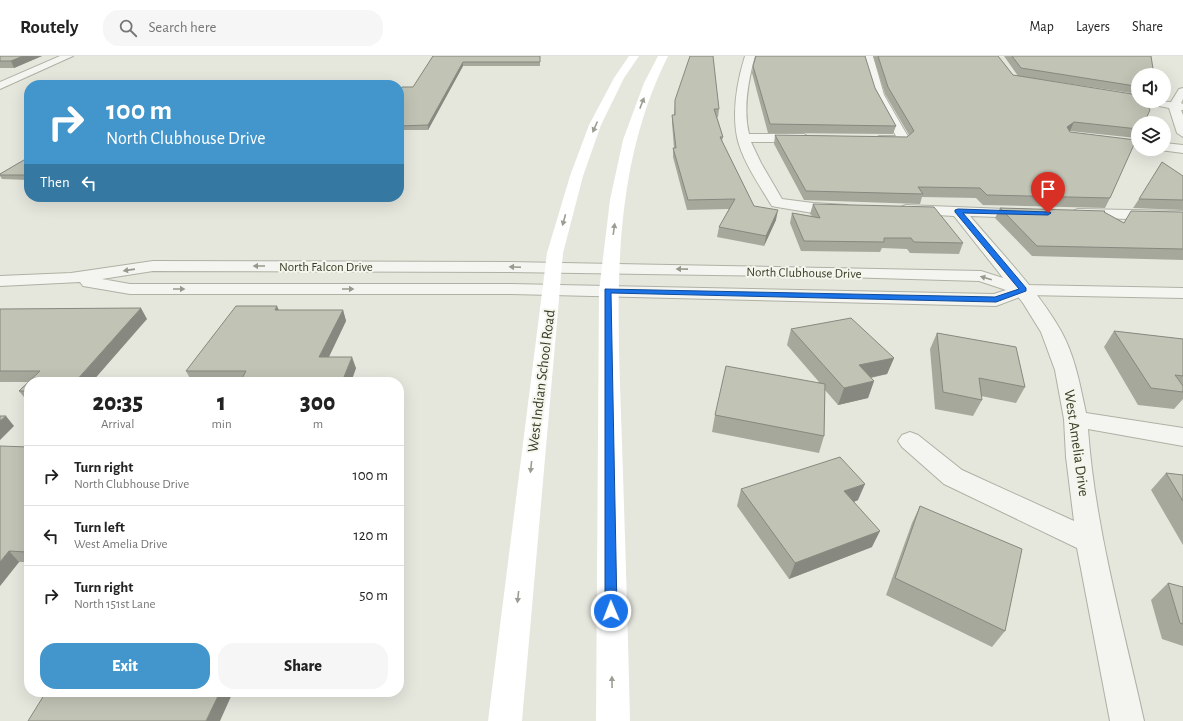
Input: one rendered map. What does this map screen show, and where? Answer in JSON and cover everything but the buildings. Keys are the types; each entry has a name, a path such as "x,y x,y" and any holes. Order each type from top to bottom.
{"main road":[{"name":"West Indian School Road","path":"505,721 555,253 574,182 610,94 634,56"},
{"path":"613,721 599,283 611,246 626,153 648,86 663,56"}],"street":[{"path":"0,86 68,56"},
{"path":"750,56 746,68 741,120 744,138 760,175 777,203 813,208 859,209"},
{"path":"866,139 904,140 879,95 868,56"},
{"path":"1183,91 1179,106 1183,133"},
{"path":"744,138 820,139"},
{"path":"1171,148 1183,149"},
{"path":"889,210 1043,213"},
{"name":"West Amelia Drive","path":"958,211 1023,290 1051,332 1066,370 1076,419 1078,457 1090,541 1127,721"},
{"path":"1066,213 1183,216"},
{"name":"North Falcon Drive","path":"552,279 582,268"},
{"name":"North Clubhouse Drive","path":"582,268 599,283 814,295 996,300 1023,290"},
{"path":"804,272 814,295"},
{"name":"North Clubhouse Drive","path":"599,283 804,272 981,276 1023,290 1183,293"},
{"name":"North Falcon Drive","path":"0,281 71,278 130,289 552,279 599,283"},
{"path":"1076,419 1183,437"},
{"path":"910,441 953,477 1090,541"}],"route":[{"path":"611,611 608,291 996,300 1023,290 958,211 1048,213"}]}
